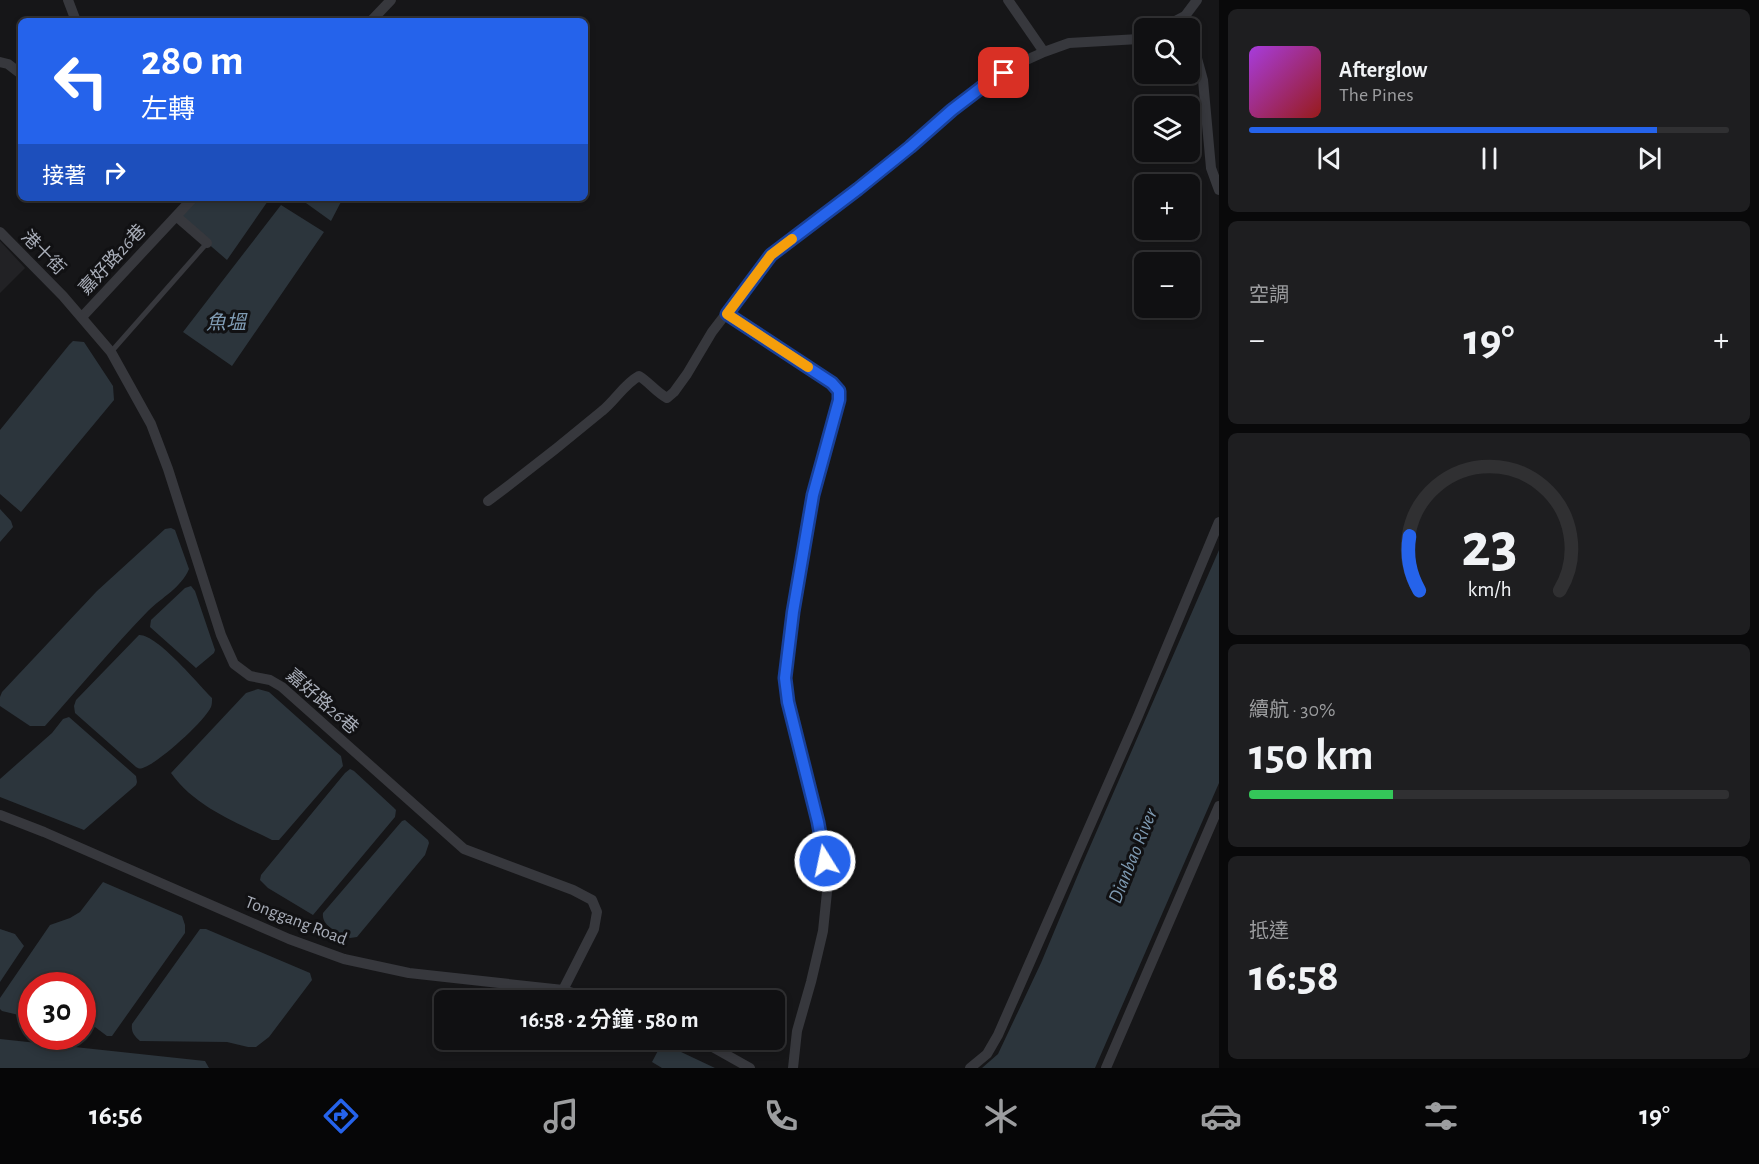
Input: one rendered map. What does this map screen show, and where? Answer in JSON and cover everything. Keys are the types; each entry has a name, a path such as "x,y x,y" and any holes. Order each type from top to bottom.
{"street":[{"path":"68,0 75,18"},
{"path":"374,18 391,0"},
{"path":"1008,0 1044,52"},
{"path":"1181,18 1197,0"},
{"path":"488,501 604,410 632,380 639,376 667,398 687,374 712,332 771,255 858,189 986,84 1044,52 1069,43 1134,39"},
{"path":"0,62 8,64 18,72"},
{"path":"1200,69 1211,168 1219,190"},
{"name":"嘉好路26巷","path":"190,201 79,314 111,352 151,424 168,469 221,635 234,664 250,676 270,680 282,687 464,849 573,890 592,900 597,912 594,928 563,990"},
{"path":"176,216 207,243"},
{"name":"港十街","path":"0,232 79,314"},
{"path":"727,314 832,383 839,391 839,400 813,495 793,612 785,678 788,702 818,822 825,861 827,892 820,941 797,1031 793,1068"},
{"path":"970,1068 987,1054 998,1035 1138,716 1219,522"},
{"path":"1106,1068 1219,806"},
{"name":"Tonggang Road","path":"0,815 289,939 344,958 410,973 563,990"},
{"path":"718,1050 750,1068"}],"lane":[{"path":"111,352 207,243"}],"shaded area":[{"path":"0,241 25,268 0,293"}],"water":[{"name":"魚塭","path":"190,201 268,201 227,260 176,216"},
{"path":"303,201 341,201 331,221"},
{"name":"魚塭","path":"281,205 324,232 232,366 183,332"},
{"path":"73,341 84,342 113,386 114,400 21,512 0,494 0,430"},
{"path":"0,509 11,521 13,527 0,542"},
{"path":"165,529 175,530 189,569 186,576 135,625 45,726 30,726 0,706 2,692 97,591"},
{"name":"Dianbao River","path":"1219,550 1219,783 1095,1068 982,1068 998,1054 1041,963"},
{"path":"191,586 195,591 215,650 196,668 150,627 151,620 185,588"},
{"path":"139,635 156,642 212,698 207,714 191,731 152,764 140,768 136,767 75,713 74,706 76,700"},
{"path":"258,689 269,692 341,756 343,766 279,840 272,840 204,804 181,785 171,773 246,693"},
{"path":"69,717 136,776 137,782 84,830 0,797 0,779 52,733 63,719"},
{"path":"350,769 396,810 395,817 313,915 268,888 260,880 261,875"},
{"path":"405,820 428,840 425,855 357,937 350,938 332,929 325,922 323,913"},
{"path":"103,882 182,916 185,925 185,933 112,1036 107,1036 96,1028 96,972 18,972 18,1015 0,1009 0,998 50,925 80,912"},
{"path":"0,929 15,934 24,946 0,982"},
{"path":"200,929 206,929 310,973 312,980 269,1037 256,1047 227,1042 140,1041 133,1034 132,1024"},
{"path":"0,1039 18,1041 18,1050 96,1049 205,1061 209,1068 0,1068"},
{"path":"658,1050 677,1050 715,1068 662,1068 652,1062"}],"slow traffic":[{"path":"792,239 771,255 727,314 808,367"}],"route":[{"path":"825,861 818,822 788,702 785,678 793,612 813,495 839,400 839,391 832,383 727,314 771,255 858,189 952,110 1004,73"}]}
